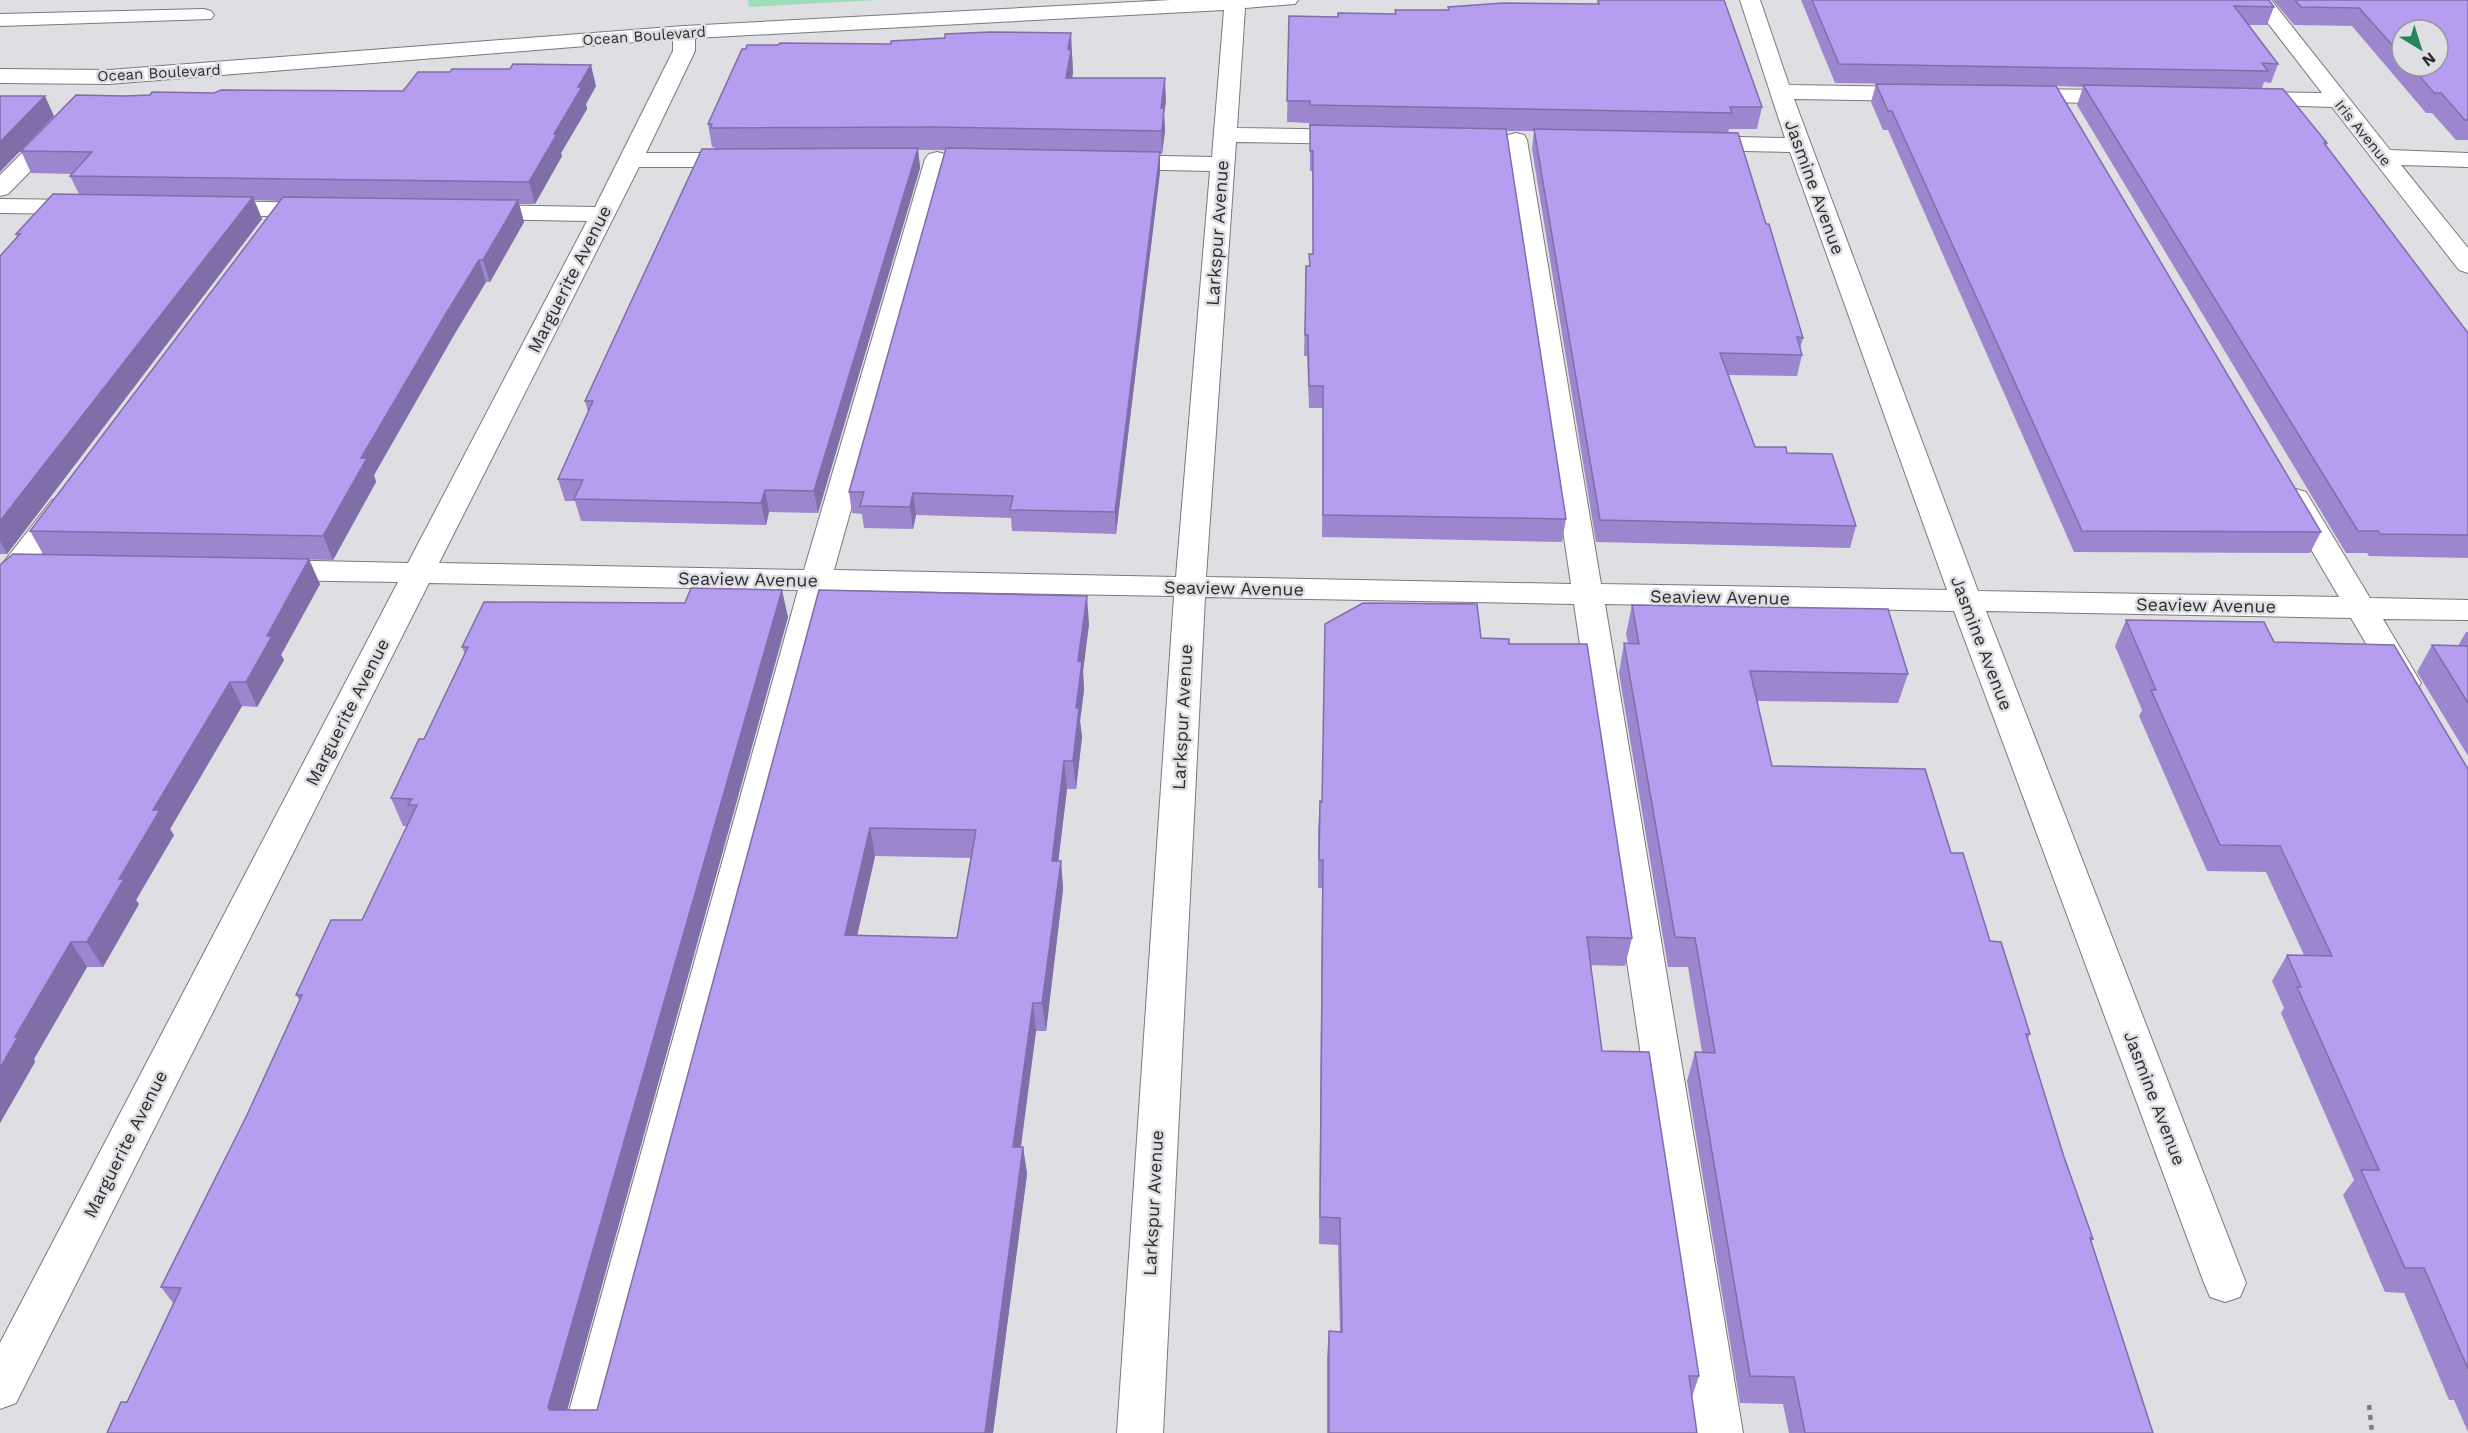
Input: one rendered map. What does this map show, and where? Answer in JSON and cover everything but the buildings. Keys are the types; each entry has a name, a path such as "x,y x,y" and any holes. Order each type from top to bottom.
{"street":[{"name":"Ocean Boulevard","path":"0,76 109,77 684,32 1288,0"},
{"name":"Jasmine Avenue","path":"1749,0 1799,145 1966,601 2225,1283"},
{"name":"Iris Avenue","path":"2260,0 2336,100 2468,265"},
{"name":"Larkspur Avenue","path":"1140,1433 1190,587 1235,3"},
{"path":"0,20 204,15"},
{"name":"Marguerite Avenue","path":"0,1388 631,160 684,51 684,32"},
{"path":"0,189 109,77"},
{"path":"1780,92 1942,94"},
{"path":"2000,95 2151,98"},
{"path":"2058,96 2076,127"},
{"path":"2220,98 2336,100"},
{"path":"1092,162 1376,137"},
{"path":"1516,140 1720,1433"},
{"path":"1681,143 1799,145"},
{"path":"2382,157 2468,160"},
{"path":"586,1433 816,580 937,159"},
{"path":"631,160 760,160"},
{"path":"0,206 107,207"},
{"path":"190,208 343,210"},
{"path":"263,237 284,209"},
{"path":"449,212 602,214"},
{"path":"2282,475 2420,708"},
{"path":"5,574 80,482"},
{"path":"5,574 52,567"},
{"name":"Seaview Avenue","path":"241,569 2468,610"}],"path":[{"path":"2369,1405 2372,1433"}],"green space":[{"path":"748,0 878,0 749,7"}]}
